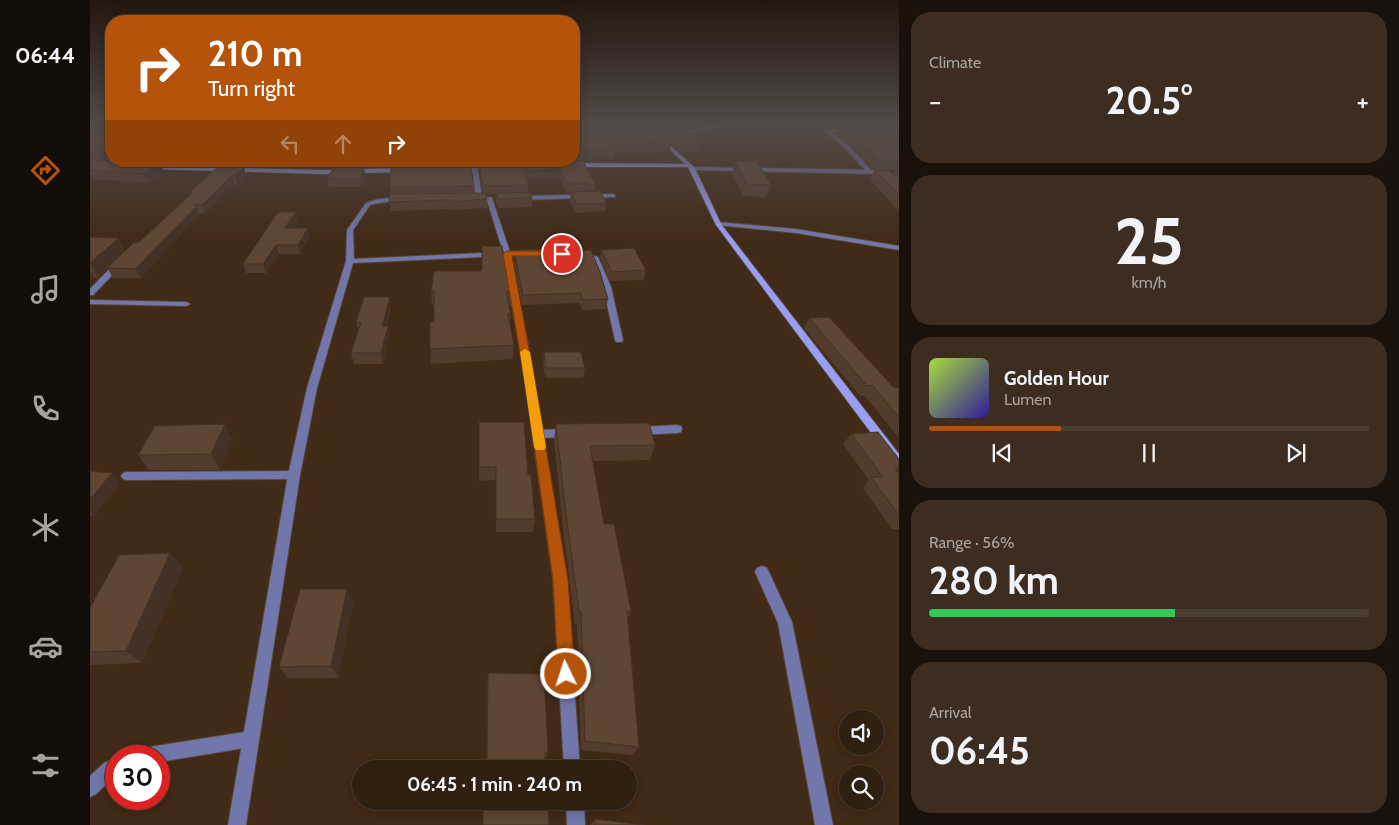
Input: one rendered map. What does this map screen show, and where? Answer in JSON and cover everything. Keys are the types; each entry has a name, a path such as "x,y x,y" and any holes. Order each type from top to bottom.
{"street":[{"path":"687,164 718,224 899,462"},
{"path":"862,164 870,172"},
{"path":"580,165 890,172"},
{"path":"205,182 222,167"},
{"path":"474,167 484,198 507,254 538,434 560,580 571,760"},
{"path":"143,168 218,171 387,172 428,168"},
{"path":"881,172 899,188"},
{"path":"508,198 613,196"},
{"path":"237,825 294,475 312,388 350,261 350,230 368,204 378,200 410,199"},
{"path":"718,224 796,231 899,248"},
{"path":"350,261 535,254"},
{"path":"572,254 594,257 607,287 619,340"},
{"path":"90,293 122,262"},
{"path":"90,302 186,304"},
{"path":"628,431 677,429"},
{"path":"538,434 578,433"},
{"path":"127,476 294,475"},
{"path":"762,572 785,622 824,825"},
{"path":"170,752 251,739"},
{"path":"90,788 105,774"},
{"path":"575,810 576,825"}],"building":[{"path":"90,164 105,164 105,167 155,167 143,174 90,170"},
{"path":"580,164 584,164 595,184 567,184 560,170 557,170 524,171 528,185 483,186 480,167 580,167"},
{"path":"736,164 758,164 771,185 747,184"},
{"path":"218,167 244,167 235,175 232,175 202,205 193,204 196,207 135,269 107,268 134,242 138,243"},
{"path":"334,167 364,168 360,179 327,179"},
{"path":"471,167 474,186 390,187 391,168"},
{"path":"874,170 889,171 899,178 899,195"},
{"path":"600,191 606,203 577,204 571,192"},
{"path":"486,193 487,199 451,202 451,200 389,202 390,194"},
{"path":"496,193 530,193 532,198 498,199"},
{"path":"278,212 296,212 284,228 308,228 298,245 276,245 263,264 243,264"},
{"path":"90,237 119,238 90,263"},
{"path":"482,246 502,246 511,292 506,292 511,314 508,314 514,345 430,349 430,322 434,322 434,291 431,291 434,271 482,271"},
{"path":"634,248 646,270 612,272 601,250"},
{"path":"543,249 544,252 591,250 608,299 583,300 581,293 523,295 514,250"},
{"path":"364,297 390,297 382,327 388,326 381,353 351,353 361,322 356,322"},
{"path":"829,317 894,388 899,387 899,417 872,385 867,386 809,318"},
{"path":"544,352 581,352 585,368 546,368"},
{"path":"479,422 524,422 528,475 531,475 535,519 496,519 496,467 479,467"},
{"path":"649,423 655,445 590,446 604,524 614,524 631,611 627,611 639,747 585,741 581,611 579,611 566,514 556,424"},
{"path":"225,424 211,454 138,455 155,426"},
{"path":"878,432 899,459 899,469 895,469 899,474 899,515 871,477 883,477 851,434"},
{"path":"90,471 112,473 90,499"},
{"path":"170,553 126,651 90,652 90,608 119,555"},
{"path":"300,589 347,589 331,666 279,667"},
{"path":"488,673 544,674 548,752 545,752 545,760 484,760 484,758 487,758"},
{"path":"483,810 548,810 549,825 483,825"},
{"path":"595,819 645,825 595,825"}],"slow traffic":[{"path":"525,352 540,447"}],"route":[{"path":"562,254 507,254 530,382 560,580 566,674"}]}
